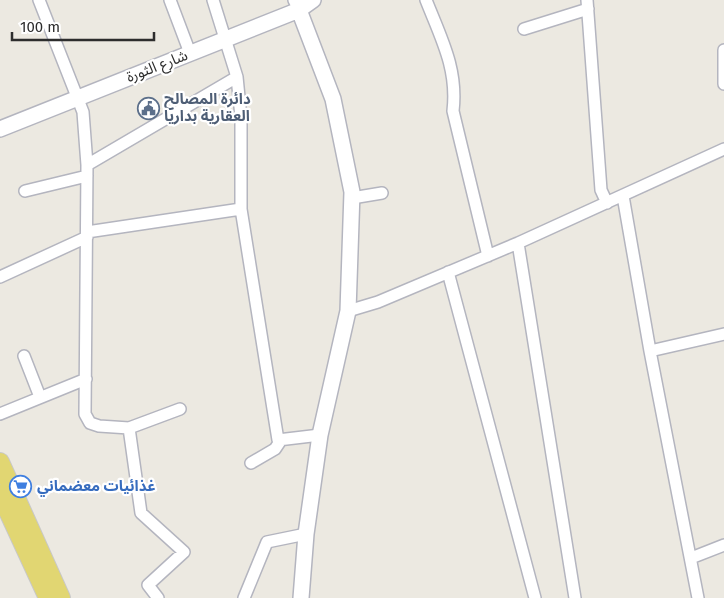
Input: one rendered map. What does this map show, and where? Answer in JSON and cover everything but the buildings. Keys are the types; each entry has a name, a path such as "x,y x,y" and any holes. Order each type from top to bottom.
{"main road":[{"path":"0,462 10,512 48,598"},
{"path":"0,494 61,598"}],"street":[{"path":"40,0 83,112 87,170 85,414 90,423 99,426 129,428 180,409"},
{"path":"170,0 190,53"},
{"path":"213,0 237,77 241,116 241,209 278,440 320,436"},
{"name":"شارع الثورة","path":"0,129 190,53 296,5 313,0"},
{"path":"426,0 447,51 454,77 455,98 453,111 488,256"},
{"path":"524,28 587,4 601,190 608,203"},
{"path":"296,5 333,99 352,198 348,311 320,436 306,534 301,598"},
{"path":"724,50 724,84"},
{"path":"25,191 87,170 237,77"},
{"path":"348,311 378,302 518,243 724,148"},
{"path":"352,198 382,193"},
{"path":"623,196 650,351 698,598"},
{"path":"0,277 87,235 241,209"},
{"path":"518,243 575,598"},
{"path":"448,272 535,598"},
{"path":"650,351 724,334"},
{"path":"24,356 40,397"},
{"path":"0,414 86,379"},
{"path":"129,428 142,513 184,552 148,585 144,598"},
{"path":"251,463 275,449 281,440"},
{"path":"244,598 268,542 306,534"},
{"path":"691,558 724,545"},
{"path":"148,585 158,598"}],"place":[{"name":"دائرة المصالح العقارية بداريا","path":"148,108"},
{"name":"غذائيات معضماني","path":"21,486"}]}
